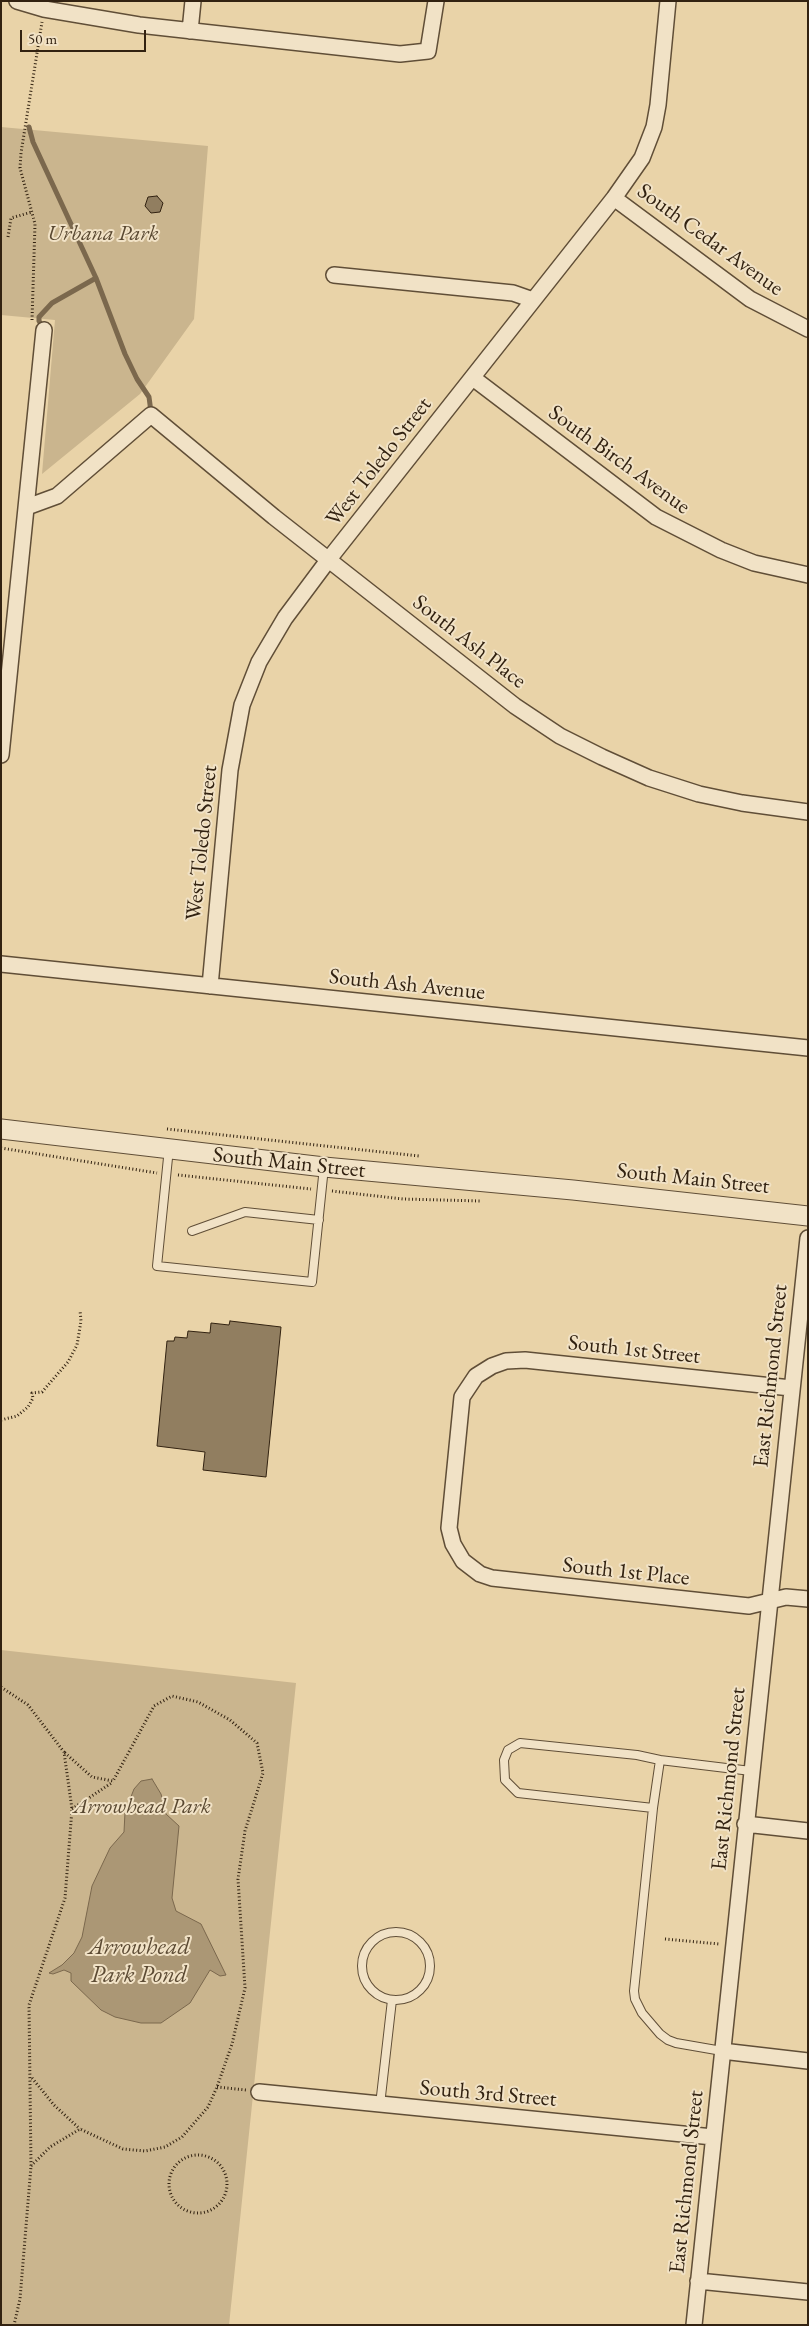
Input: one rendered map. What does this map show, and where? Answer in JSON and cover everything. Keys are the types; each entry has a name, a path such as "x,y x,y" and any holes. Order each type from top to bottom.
{"street":[{"path":"17,1 44,9 93,19 400,54 428,51 436,1"},
{"path":"190,31 193,1"},
{"name":"West Toledo Street","path":"210,986 230,770 242,705 259,662 285,618 329,559 614,198 642,158 654,127 668,1"},
{"name":"South Cedar Avenue","path":"614,198 750,299 808,329"},
{"path":"334,275 512,293 533,300"},
{"path":"1,754 27,507 38,329"},
{"name":"South Birch Avenue","path":"473,378 656,517 720,550 754,563 808,575"},
{"name":"South Ash Place","path":"27,507 57,496 151,415 274,517 515,706 560,736 649,778 699,794 742,803 808,812"},
{"name":"South Ash Avenue","path":"1,964 808,1048"},
{"name":"South Main Street","path":"1,1128 324,1167 573,1190 808,1216"},
{"name":"East Richmond Street","path":"694,2325 791,1388 803,1324 808,1238"},
{"name":"South 1st Street","path":"453,1544 449,1528 449,1514 462,1397 476,1376 492,1366 506,1361 525,1360 791,1388"},
{"name":"South 1st Place","path":"453,1544 463,1561 480,1574 505,1581 749,1606 786,1597 808,1599"},
{"path":"745,1824 808,1831"},
{"path":"722,2051 808,2061"},
{"name":"South 3rd Street","path":"259,2092 713,2137"},
{"path":"698,2281 808,2292"}],"lane":[{"path":"169,1148 157,1266 312,1282 324,1167"},
{"path":"192,1231 245,1212 319,1220"},
{"path":"653,1808 518,1793 505,1780 504,1760 508,1750 520,1743 637,1755 660,1760 751,1771"},
{"path":"660,1760 653,1808 634,1990 642,2012 660,2034 668,2040 722,2051"},
{"path":"399,1932 412,1936 422,1944 429,1956 430,1969 426,1982 418,1992 406,1999 392,2000 380,1996 370,1988 363,1976 362,1962 366,1950 374,1939 386,1933 399,1932"},
{"path":"380,2105 392,2000"}],"path":[{"path":"38,329 35,224 20,168 44,9"},
{"path":"8,237 11,218 32,212"},
{"name":"South Main Street","path":"160,1128 398,1152"},
{"name":"South Main Street","path":"1,1148 166,1174 403,1199 471,1202 489,1200"},
{"path":"1,1420 17,1416 28,1407 32,1393 42,1392 68,1362 77,1345 81,1321 80,1310"},
{"path":"1,1687 28,1704 64,1752 92,1777 113,1781"},
{"path":"31,2078 54,2105 80,2128 124,2149 145,2151 165,2147 182,2137 196,2123 208,2106 217,2087 232,2044 246,1988 238,1880 246,1831 262,1773 257,1743 230,1720 198,1702 172,1696 154,1706 113,1781 72,1809"},
{"path":"14,2325 20,2299 31,2166 29,2005 65,1898 72,1809 64,1752"},
{"path":"665,1939 719,1944"},
{"path":"217,2087 259,2092"},
{"path":"31,2166 50,2147 80,2128"},
{"path":"194,2155 211,2158 217,2163 226,2177 225,2193 222,2201 209,2211 193,2213 178,2206 169,2192 170,2175 174,2168 179,2162 194,2155"}],"green space":[{"name":"Urbana Park","path":"1,127 208,146 194,319 140,394 42,474 55,320 1,315"},
{"name":"Arrowhead Park","path":"1,1650 296,1683 229,2325 1,2325"}],"water":[{"name":"Arrowhead Park Pond","path":"152,1779 161,1794 166,1814 179,1826 172,1898 176,1911 201,1924 226,1975 220,1976 210,1970 190,2003 161,2023 141,2023 115,2017 101,2010 71,1981 71,1973 64,1970 53,1974 49,1973 62,1965 74,1953 82,1937 92,1886 110,1848 124,1832 125,1812 134,1789 141,1781"}],"building":[{"path":"157,196 163,203 160,212 151,213 145,206 148,197"},
{"path":"230,1321 281,1327 266,1477 203,1470 205,1452 157,1446 167,1341 174,1341 175,1337 187,1338 188,1331 210,1333 211,1323 229,1325"}],"waterway":[{"path":"29,127 33,142 96,278 125,354 137,379 149,397 151,412"},
{"path":"44,329 39,321 39,317 52,303 96,278"}]}
